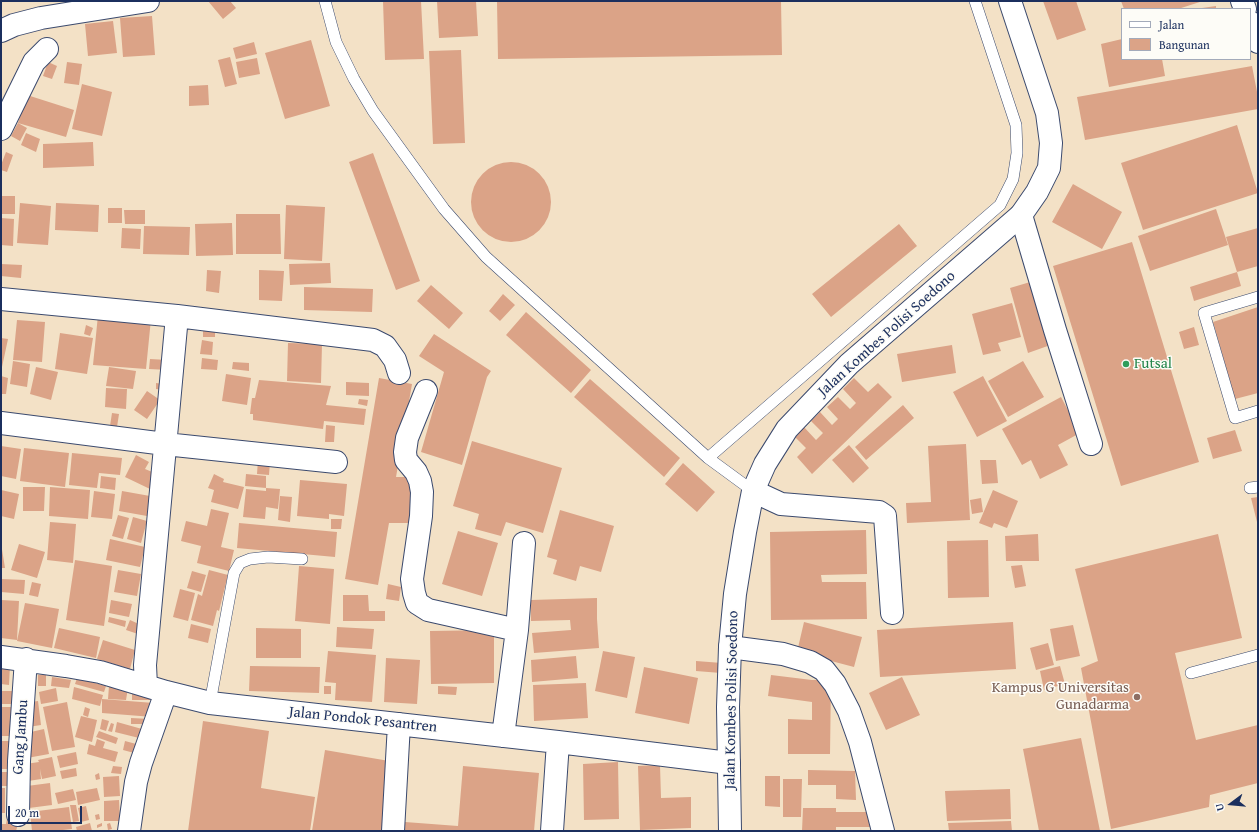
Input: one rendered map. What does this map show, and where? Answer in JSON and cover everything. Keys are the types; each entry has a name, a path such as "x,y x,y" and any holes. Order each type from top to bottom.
{"street":[{"path":"1,31 14,25 40,18 148,1"},
{"name":"Jalan Kombes Polisi Soedono","path":"730,831 728,707 730,647 735,594 753,491 766,464 787,429 849,364 1021,215 1037,192 1048,168 1051,143 1047,113 1010,1"},
{"path":"1251,24 1258,42"},
{"path":"1,129 34,62 47,49"},
{"path":"1021,215 1091,444"},
{"path":"1,299 177,316 373,340 385,346 395,360 399,373"},
{"path":"129,831 136,782 156,689 145,665 177,316"},
{"path":"426,391 407,438 404,452 406,460 416,472 420,481 422,492 421,516 412,579 414,593 418,603 428,610 517,630"},
{"path":"1,423 165,444 336,462"},
{"path":"753,491 781,504 879,512 885,516 892,613"},
{"path":"503,736 517,630 524,543"},
{"path":"730,647 783,654 810,662 824,670 835,684 849,711 860,742 883,831"},
{"name":"Jalan Pondok Pesantren","path":"1,657 26,659 100,672 210,703 558,742 729,763"},
{"name":"Gang Jambu","path":"18,816 19,761 26,659"},
{"path":"393,831 399,724"},
{"path":"552,831 558,742"}],"lane":[{"path":"325,1 336,42 354,79 373,111 444,209 486,257 708,458 753,491"},
{"path":"708,458 1000,205 1013,179 1017,153 1016,125 975,1"},
{"path":"1258,297 1204,313 1235,418 1258,411"},
{"path":"210,703 234,572 240,563 250,559 268,557 302,559"},
{"path":"1191,673 1258,655"}],"building":[{"path":"208,1 230,1 236,8 223,19"},
{"path":"383,1 421,1 424,59 385,60"},
{"path":"437,1 476,1 478,36 439,38"},
{"path":"497,1 781,1 782,55 498,59"},
{"path":"1043,1 1076,1 1086,30 1057,40"},
{"path":"1121,1 1203,1 1181,8 1124,8"},
{"path":"1216,6 1216,8 1202,8"},
{"path":"152,16 155,55 123,57 120,18"},
{"path":"113,21 117,53 88,56 85,24"},
{"path":"1121,39 1121,60 1162,60 1165,76 1109,87 1101,44"},
{"path":"311,40 330,106 285,119 265,53"},
{"path":"254,42 257,54 236,59 233,48"},
{"path":"461,50 465,143 433,144 429,51"},
{"path":"230,57 237,84 225,87 218,60"},
{"path":"257,58 260,74 239,78 236,62"},
{"path":"48,62 57,66 52,79 43,76"},
{"path":"67,62 82,64 79,85 64,83"},
{"path":"1252,66 1258,97 1258,109 1085,140 1077,97"},
{"path":"82,84 112,92 102,136 72,129"},
{"path":"208,85 209,105 189,106 189,86"},
{"path":"27,95 74,110 66,137 18,123"},
{"path":"18,123 27,128 20,141 11,136"},
{"path":"1237,125 1258,193 1143,230 1121,163"},
{"path":"26,133 40,139 36,152 21,145"},
{"path":"93,142 94,166 43,168 43,144"},
{"path":"6,152 13,155 7,172 1,170 1,165"},
{"path":"373,153 420,281 396,290 349,162"},
{"path":"511,162 526,165 539,174 548,187 551,202 548,217 539,230 526,239 511,242 496,239 483,230 474,217 471,202 474,187 483,174 496,165"},
{"path":"1073,184 1122,212 1102,249 1052,222"},
{"path":"1,196 15,196 15,214 1,214"},
{"path":"20,203 51,206 48,245 17,243"},
{"path":"56,203 99,205 98,232 55,230"},
{"path":"286,205 325,207 322,261 284,259"},
{"path":"108,208 122,208 122,223 108,223"},
{"path":"1216,209 1228,245 1150,271 1138,236"},
{"path":"124,210 145,210 145,224 125,224"},
{"path":"236,214 280,214 281,254 236,254"},
{"path":"1,218 14,219 13,246 1,245"},
{"path":"232,223 233,255 196,256 195,224"},
{"path":"899,224 917,246 831,317 812,294"},
{"path":"144,226 190,227 189,255 143,254"},
{"path":"122,228 141,229 140,249 121,248"},
{"path":"1258,228 1258,266 1237,272 1226,237"},
{"name":"Futsal","path":"1132,242 1199,462 1121,486 1053,266"},
{"path":"330,263 331,283 290,285 289,264"},
{"path":"1,264 22,265 21,278 1,276"},
{"path":"207,270 221,271 219,293 206,291"},
{"path":"259,270 284,271 282,301 259,300"},
{"path":"1237,272 1241,286 1194,301 1190,287"},
{"path":"1037,280 1056,343 1028,353 1010,288"},
{"path":"431,285 463,313 449,329 417,301"},
{"path":"304,287 373,289 372,312 304,310"},
{"path":"503,294 515,305 500,321 489,311"},
{"path":"1012,303 1021,337 998,343 1001,351 983,355 972,314"},
{"path":"1258,307 1258,393 1235,399 1213,322"},
{"path":"526,312 591,370 571,393 506,335"},
{"path":"98,315 151,319 146,369 93,365"},
{"path":"17,320 45,322 42,362 13,360"},
{"path":"203,322 215,322 215,337 203,337"},
{"path":"86,325 93,328 90,336 84,334"},
{"path":"1194,327 1199,345 1184,349 1179,332"},
{"path":"60,333 93,338 87,374 55,369"},
{"path":"434,334 491,371 487,377 462,465 421,452 444,372 419,356"},
{"path":"1,338 8,339 2,367 1,367"},
{"path":"202,340 213,342 212,355 200,354"},
{"path":"288,343 322,344 321,383 287,381"},
{"path":"952,345 956,373 902,382 897,354"},
{"path":"202,358 218,360 217,370 201,369"},
{"path":"150,359 168,360 168,370 149,369"},
{"path":"13,361 30,364 27,387 10,384"},
{"path":"1023,361 1044,397 1008,417 988,381"},
{"path":"233,362 249,363 249,371 232,369"},
{"path":"36,367 58,372 51,400 30,394"},
{"path":"109,367 136,371 133,389 106,386"},
{"path":"226,374 251,378 247,405 222,401"},
{"path":"1,376 8,378 6,394 1,394"},
{"path":"983,376 1007,421 977,437 953,392"},
{"path":"379,378 412,384 396,477 416,477 416,523 389,523 378,585 345,579"},
{"path":"854,378 868,392 878,383 892,397 812,474 797,457 806,448 793,435 803,426 816,440 823,433 811,421 820,412 832,425 838,419 827,407 838,397 850,409 856,403 843,389"},
{"path":"590,379 680,458 664,477 574,397"},
{"path":"259,380 331,386 326,405 366,409 364,425 324,421 323,429 253,420 253,414 250,414 252,398 255,398"},
{"path":"346,382 369,383 369,396 346,395"},
{"path":"156,383 164,384 164,390 156,389"},
{"path":"106,388 127,389 126,409 105,407"},
{"path":"147,391 160,400 147,419 134,410"},
{"path":"1061,397 1080,433 1058,445 1068,465 1040,479 1031,460 1022,465 1002,429"},
{"path":"359,399 368,400 367,406 358,404"},
{"path":"903,405 914,418 866,460 855,447"},
{"path":"112,413 119,414 117,427 110,426"},
{"path":"326,425 335,426 334,442 325,442"},
{"path":"1235,430 1242,451 1213,459 1207,438"},
{"path":"472,441 562,468 543,533 506,522 501,536 475,529 479,514 453,506"},
{"path":"966,444 970,520 907,523 906,503 931,502 928,446"},
{"path":"849,445 869,468 853,483 832,460"},
{"path":"1,446 21,449 16,479 1,476"},
{"path":"24,448 69,453 65,487 20,481"},
{"path":"72,453 122,458 120,475 99,473 97,488 69,485"},
{"path":"136,455 149,462 145,469 157,474 150,489 125,477"},
{"path":"258,460 270,461 269,475 257,474"},
{"path":"980,460 996,460 998,483 982,484"},
{"path":"683,463 715,492 697,512 665,484"},
{"path":"214,474 224,479 223,482 244,487 238,509 211,502 214,490 208,488"},
{"path":"246,474 266,476 266,488 245,486"},
{"path":"101,476 116,478 115,490 100,488"},
{"path":"300,480 347,484 344,516 329,514 329,519 297,516"},
{"path":"23,487 45,487 44,511 23,511"},
{"path":"50,487 90,490 88,519 49,516"},
{"path":"266,488 280,489 278,509 266,507 265,519 243,517 246,489 266,491"},
{"path":"1,490 19,494 14,519 1,516"},
{"path":"993,490 1018,501 1007,528 994,523 992,528 979,523"},
{"path":"94,491 115,494 112,519 91,517"},
{"path":"122,491 150,496 147,516 119,511"},
{"path":"280,496 292,497 290,522 278,520"},
{"path":"1258,497 1258,522 1257,522 1251,498"},
{"path":"981,498 983,512 972,514 970,500"},
{"path":"211,509 229,513 221,547 234,550 229,571 197,563 201,546 181,541 186,521 207,526"},
{"path":"560,510 614,526 601,572 580,566 576,581 553,574 557,560 547,557"},
{"path":"118,515 129,518 123,539 112,536"},
{"path":"133,517 147,521 141,543 127,539"},
{"path":"331,519 342,519 341,529 331,529"},
{"path":"50,522 76,524 73,563 47,560"},
{"path":"239,523 337,532 335,557 237,548"},
{"path":"866,530 867,574 821,575 822,582 866,582 867,619 771,620 770,532"},
{"path":"458,531 498,543 482,596 442,584"},
{"path":"1038,534 1039,561 1006,561 1005,536"},
{"path":"1218,534 1242,638 1175,653 1196,740 1258,725 1258,783 1210,795 1209,807 1111,829 1081,668 1098,661 1075,569"},
{"path":"110,539 145,547 140,567 106,560"},
{"path":"988,540 989,597 948,598 947,541"},
{"path":"1,543 5,568 1,568"},
{"path":"19,544 45,552 37,578 11,570"},
{"path":"75,560 112,566 104,626 66,620"},
{"path":"1022,565 1026,586 1015,588 1011,566"},
{"path":"299,566 334,569 330,624 295,621"},
{"path":"118,570 141,574 137,596 114,592"},
{"path":"209,570 228,575 219,611 217,610 213,626 191,620 198,594 202,596"},
{"path":"192,571 206,575 201,592 187,588"},
{"path":"1,579 25,580 24,594 1,592"},
{"path":"32,582 41,584 38,597 29,595"},
{"path":"388,584 401,587 399,601 386,599"},
{"path":"180,589 195,593 188,621 173,617"},
{"path":"343,595 368,595 369,611 385,611 385,621 343,621"},
{"path":"597,598 599,648 534,653 532,633 571,630 570,620 531,621 531,600"},
{"path":"1,600 19,601 17,640 1,638"},
{"path":"111,600 132,604 129,617 109,613"},
{"path":"25,603 59,609 52,648 17,641"},
{"path":"109,617 126,621 125,627 108,622"},
{"path":"130,620 141,625 138,634 126,630"},
{"path":"804,622 862,637 854,667 797,652"},
{"path":"1013,622 1016,669 880,677 877,630"},
{"path":"191,624 211,629 208,643 188,638"},
{"path":"1073,625 1080,656 1056,661 1050,629"},
{"path":"337,627 374,629 372,649 336,647"},
{"path":"59,628 100,637 96,658 54,648"},
{"path":"256,628 301,629 301,658 256,658"},
{"path":"494,630 494,683 431,684 430,631"},
{"path":"103,640 135,650 130,669 97,659"},
{"path":"1048,643 1054,665 1036,670 1030,648"},
{"path":"328,651 376,655 372,702 335,700 336,683 325,682"},
{"path":"603,651 635,657 627,698 595,691"},
{"path":"576,656 578,678 532,682 531,660"},
{"path":"386,658 420,660 417,704 384,702"},
{"path":"696,661 722,663 721,673 696,671"},
{"path":"1,665 10,665 9,685 1,684"},
{"path":"250,666 320,667 319,693 249,691"},
{"path":"1060,666 1065,684 1044,690 1040,671"},
{"path":"644,667 698,678 689,724 635,713"},
{"path":"38,675 46,675 46,686 38,686"},
{"path":"771,675 812,680 831,680 830,754 788,754 788,719 812,720 812,702 768,696"},
{"path":"52,677 71,680 69,688 51,686"},
{"path":"902,677 920,715 886,730 869,693"},
{"path":"77,678 106,686 104,692 75,684"},
{"path":"586,683 588,718 534,721 533,685"},
{"path":"109,686 128,688 126,700 108,699"},
{"path":"324,686 331,686 331,694 324,694"},
{"path":"438,686 457,687 456,695 438,694"},
{"path":"74,687 103,695 100,706 72,699"},
{"path":"56,688 58,701 41,704 39,692"},
{"path":"1,691 13,691 12,704 1,704"},
{"path":"132,691 150,691 150,700 132,700"},
{"path":"102,699 154,703 153,717 102,713"},
{"path":"38,701 41,725 28,727 25,703"},
{"path":"67,702 75,747 52,751 43,707"},
{"path":"1,707 12,707 11,736 1,736"},
{"path":"85,707 90,709 88,717 83,715"},
{"path":"81,716 97,720 92,742 75,737"},
{"path":"131,718 150,719 150,724 131,724"},
{"path":"102,719 109,721 106,731 100,729"},
{"path":"203,721 269,731 261,788 315,797 310,831 188,831"},
{"path":"117,722 142,729 139,738 115,732"},
{"path":"111,723 114,724 112,732 108,731"},
{"path":"44,729 49,754 27,758 22,734"},
{"path":"99,731 118,738 116,744 96,737"},
{"path":"1081,738 1100,831 1039,831 1023,749"},
{"path":"97,739 105,742 103,748 118,752 115,762 87,754 89,744 95,746"},
{"path":"1,741 12,741 11,769 1,769"},
{"path":"125,741 140,745 138,754 123,750"},
{"path":"325,750 395,762 384,831 312,831"},
{"path":"76,752 78,764 60,768 57,756"},
{"path":"52,757 56,776 42,779 40,769 41,779 22,782 19,765 39,762 38,760"},
{"path":"618,762 619,819 584,820 583,764"},
{"path":"660,765 661,798 691,797 691,828 640,830 638,766"},
{"path":"113,766 122,767 121,774 111,773"},
{"path":"463,766 539,773 534,831 404,831 405,822 458,826"},
{"path":"76,768 77,776 62,779 60,771"},
{"path":"808,770 855,771 856,800 836,799 836,785 808,785"},
{"path":"1,772 7,772 7,786 1,786"},
{"path":"99,773 100,779 96,780 95,775"},
{"path":"119,776 120,796 104,797 103,777"},
{"path":"765,776 780,776 780,807 765,806"},
{"path":"783,779 802,779 801,817 783,817"},
{"path":"50,783 52,805 29,808 27,786"},
{"path":"1,788 5,788 5,813 1,813"},
{"path":"97,788 100,800 78,805 76,792"},
{"path":"73,789 76,800 58,804 55,793"},
{"path":"1010,789 1011,819 947,821 945,791"},
{"path":"119,800 120,821 104,821 104,801"},
{"path":"70,805 76,805 79,821 73,822"},
{"path":"86,806 89,820 81,822 78,808"},
{"path":"69,807 72,829 32,831 30,812"},
{"path":"803,808 836,808 836,812 873,812 873,827 836,827 836,831 802,831"},
{"path":"8,814 20,817 16,831 1,831 1,824 6,824"},
{"path":"99,814 100,819 96,820 95,815"},
{"path":"1011,821 1012,831 949,831 948,823"},
{"path":"90,823 92,831 77,831 76,827"},
{"path":"102,823 102,826 97,828 97,825"},
{"path":"110,823 112,829 108,830 107,824"}],"place":[{"name":"Futsal","path":"1126,364"},
{"name":"Kampus G Universitas Gunadarma","path":"1137,697"}]}
